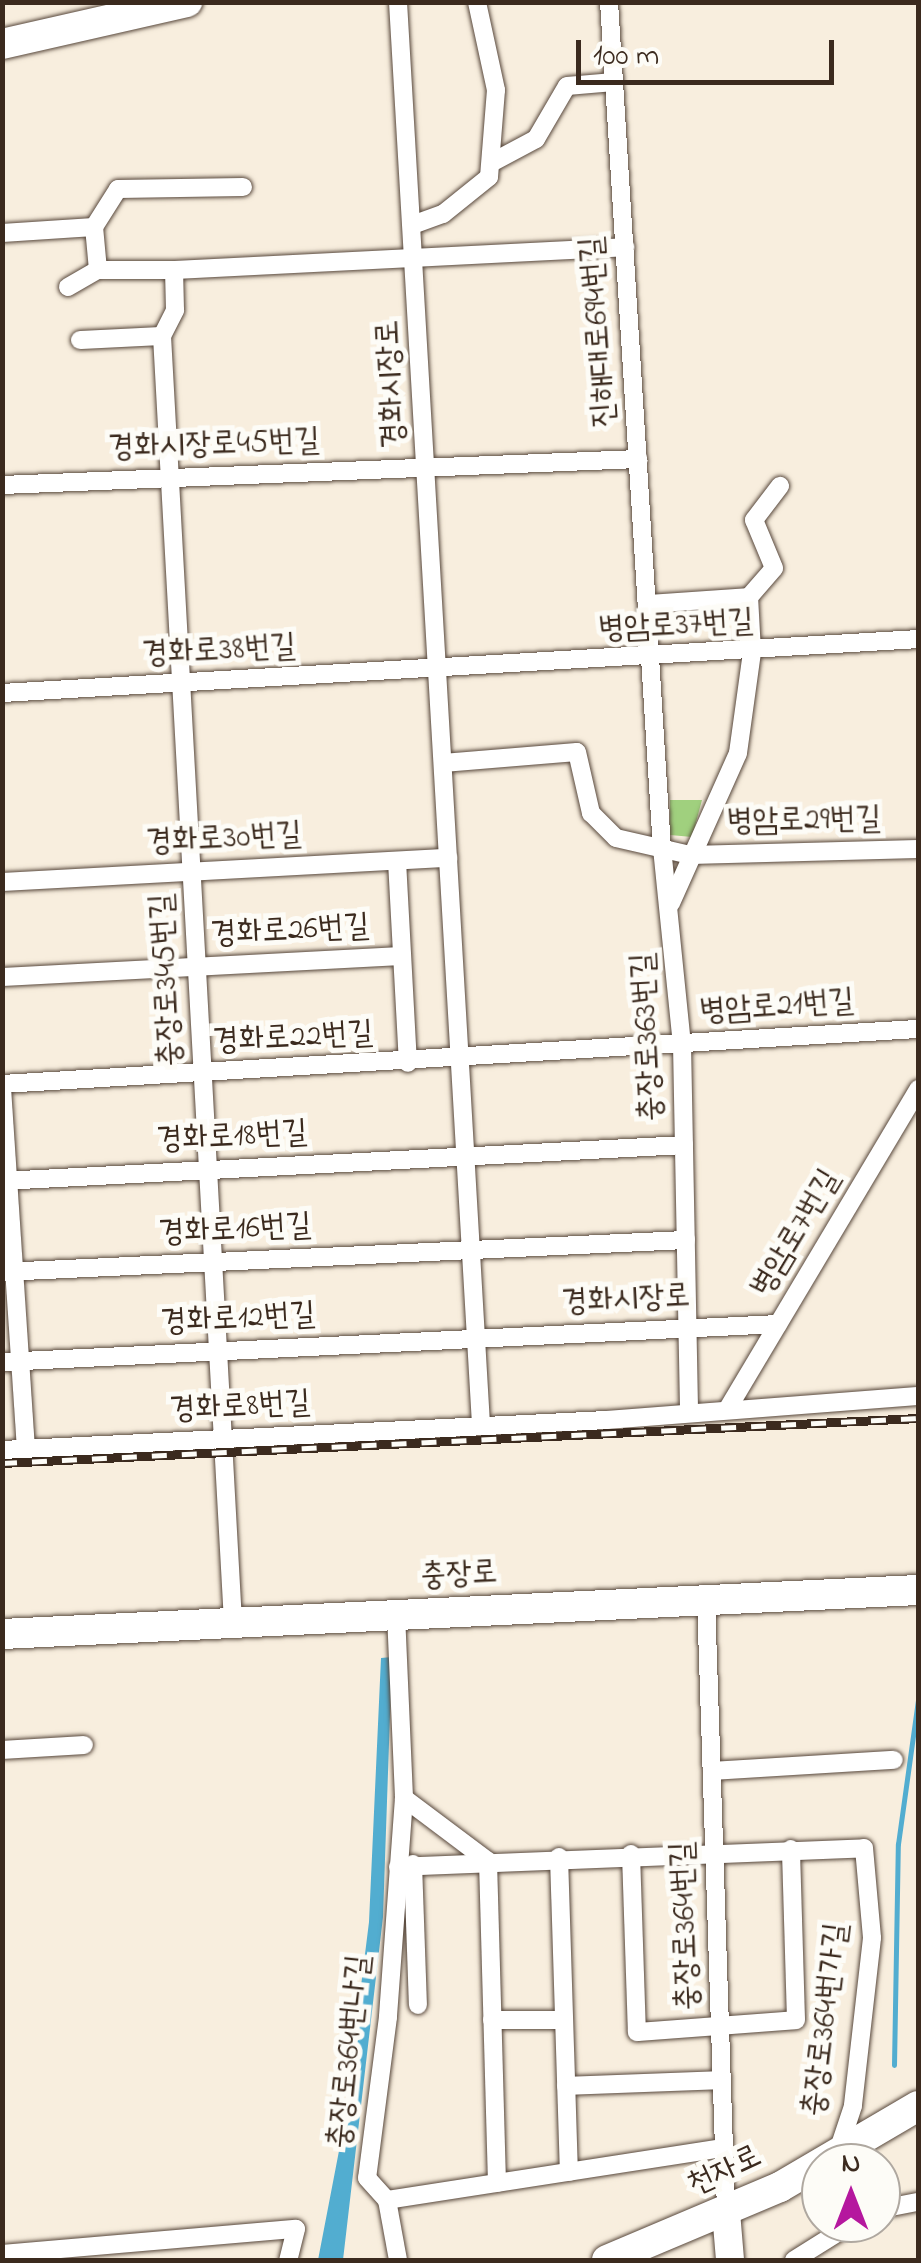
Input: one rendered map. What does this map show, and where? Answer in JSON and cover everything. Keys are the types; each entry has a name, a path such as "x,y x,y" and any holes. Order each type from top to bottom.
{"main road":[{"path":"2,44 187,2"},
{"name":"충장로","path":"2,1634 918,1590"},
{"name":"천자로","path":"852,2143 918,2106"},
{"name":"천자로","path":"607,2260 726,2212 801,2171"}],"street":[{"name":"경화시장로","path":"398,2 416,224 481,1426"},
{"path":"416,224 443,214 489,177 496,90 477,2"},
{"name":"진해대로694번길","path":"610,2 650,658"},
{"path":"491,162 536,139 567,86 614,82"},
{"path":"98,270 94,226 118,189 244,187"},
{"path":"2,233 94,226"},
{"path":"68,287 98,270 174,270 417,252 624,246"},
{"name":"충장로345번길","path":"174,270 175,310 162,336 233,1622"},
{"path":"80,340 162,336"},
{"name":"경화시장로45번길","path":"2,485 638,458"},
{"path":"670,905 738,753 752,652 749,597 774,568 754,520 780,486"},
{"path":"647,604 749,597"},
{"name":"병암로37번길","path":"438,671 918,640"},
{"name":"충장로363번길","path":"650,658 662,848 682,1044 689,1413"},
{"name":"경화로38번길","path":"2,693 438,671"},
{"path":"443,763 577,752 590,813 616,838 690,854"},
{"name":"병암로29번길","path":"690,854 918,849"},
{"name":"경화로30번길","path":"5,879 448,858"},
{"name":"경화로22번길","path":"398,860 408,1063"},
{"name":"경화로26번길","path":"2,977 402,956"},
{"name":"병암로21번길","path":"460,1060 918,1029"},
{"name":"경화로22번길","path":"2,1086 460,1060"},
{"path":"2,1086 12,1362 26,1448"},
{"name":"병암로7번길","path":"726,1410 918,1089"},
{"path":"466,1156 684,1144"},
{"name":"경화로18번길","path":"6,1181 466,1156"},
{"name":"경화시장로","path":"471,1249 686,1240"},
{"name":"경화로16번길","path":"8,1272 471,1249"},
{"name":"경화시장로","path":"476,1338 778,1324"},
{"name":"경화로12번길","path":"12,1362 476,1338"},
{"path":"481,1426 918,1396"},
{"name":"경화로8번길","path":"2,1450 481,1426"},
{"name":"충장로364번길","path":"706,1598 726,2212"},
{"path":"396,1614 406,1866 715,1850"},
{"path":"2,1750 84,1745"},
{"path":"712,1771 894,1760"},
{"path":"404,1798 488,1861"},
{"name":"충장로364번가길","path":"715,1850 864,1848 872,1938 854,2106 841,2143"},
{"name":"충장로364번가길","path":"721,2026 796,2020 791,1849"},
{"path":"631,1854 637,2032 721,2026"},
{"path":"558,1858 569,2172"},
{"path":"488,1861 497,2183"},
{"name":"충장로364번나길","path":"406,1866 418,2004"},
{"name":"충장로364번나길","path":"398,2260 387,2200 367,2178 406,1866"},
{"path":"492,2020 564,2020"},
{"path":"566,2086 722,2080"},
{"path":"387,2200 724,2148"},
{"path":"726,2212 730,2260"},
{"path":"2,2254 296,2230 288,2260"},
{"path":"794,2260 821,2243"}],"green space":[{"path":"670,800 702,800 692,837 670,835"}],"water":[{"path":"392,1657 383,1917 343,2260 318,2260 343,2130 369,1922 381,1658"}],"waterway":[{"path":"894,2065 898,1844 918,1700"}],"railway":[{"path":"2,1463 918,1418"}]}
